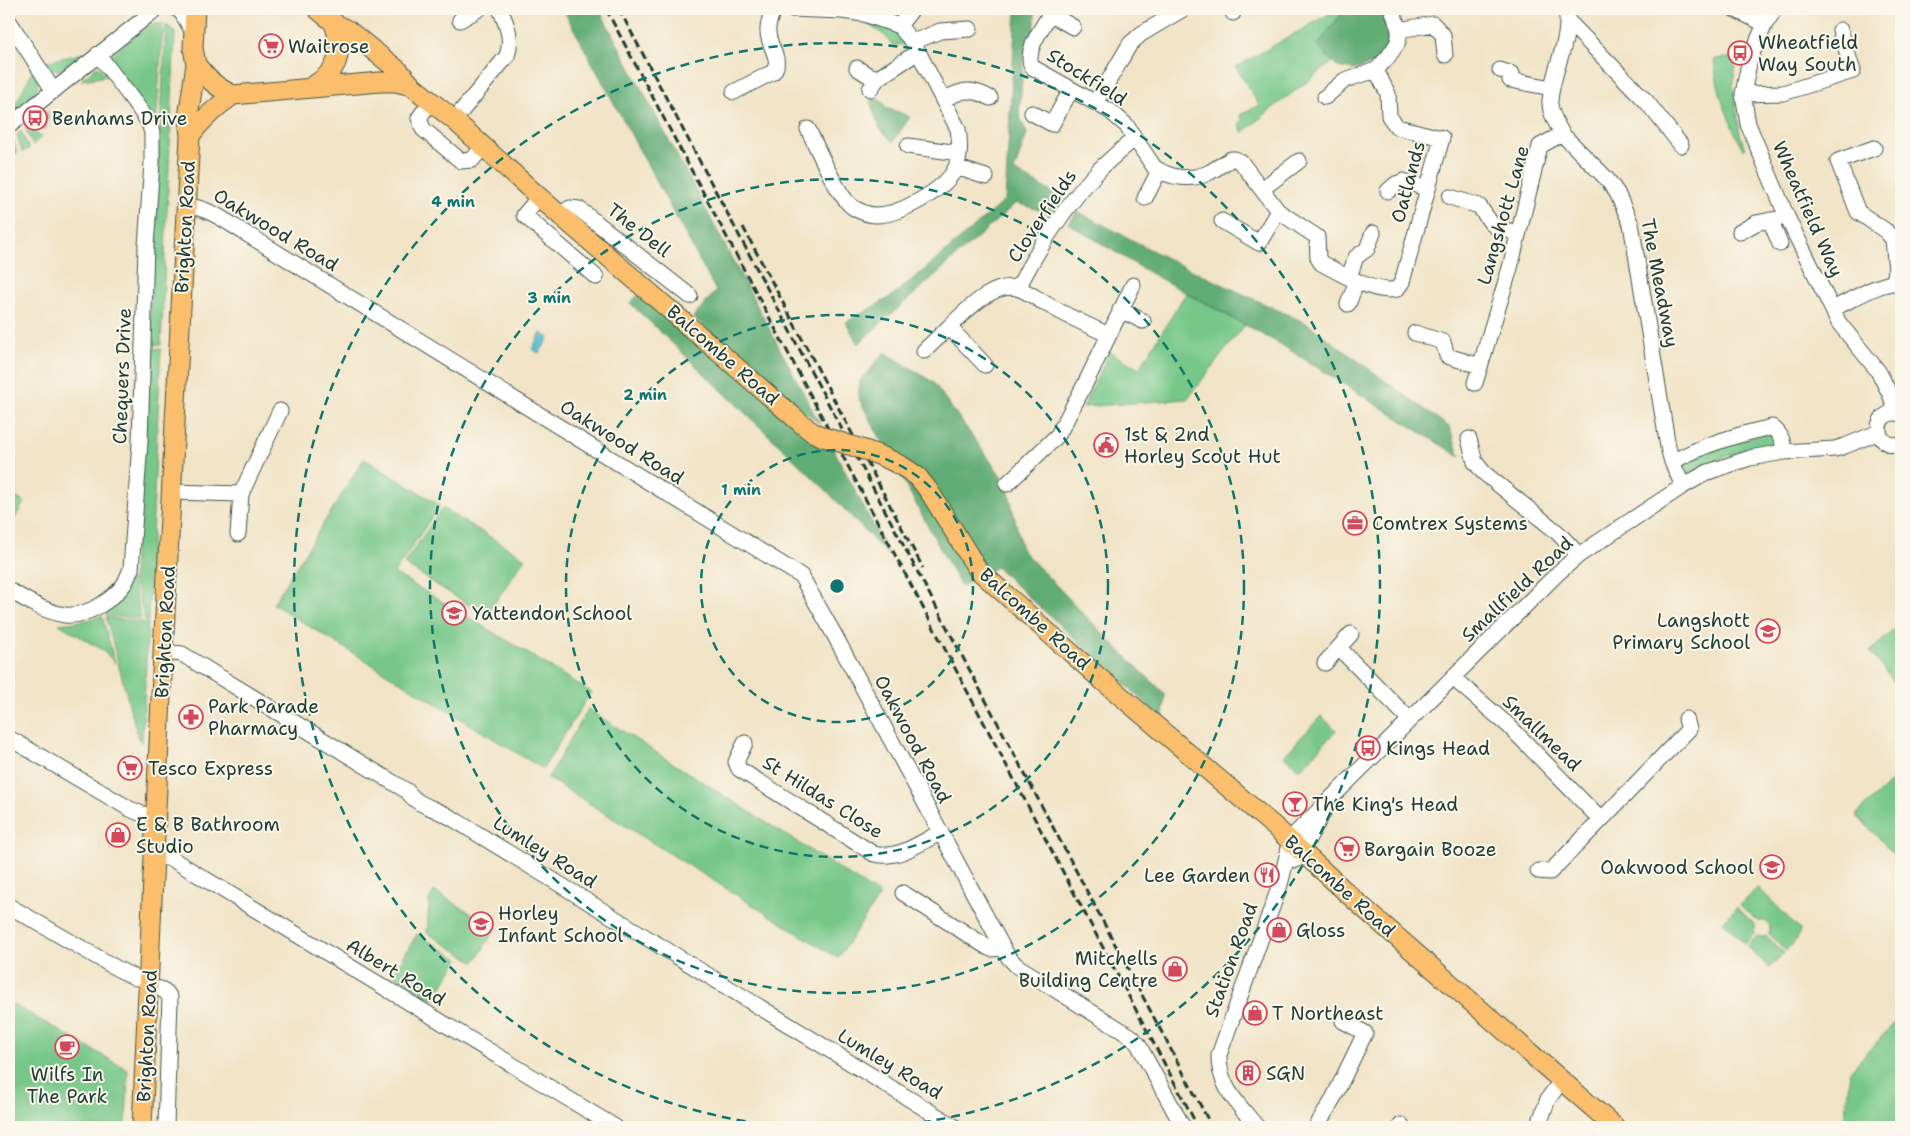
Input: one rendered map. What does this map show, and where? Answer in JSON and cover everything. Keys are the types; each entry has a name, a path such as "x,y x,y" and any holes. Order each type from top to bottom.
{"main road":[{"name":"Brighton Road","path":"142,1127 163,652 190,136 188,117 196,64 193,48 195,9"},
{"name":"Balcombe Road","path":"317,9 334,23 349,31 399,71 412,86 454,120 539,197 812,432 886,457 906,467 918,477 929,491 978,570 1615,1127"},
{"path":"311,87 333,70 337,61 339,38 334,23"},
{"path":"380,82 385,73 386,60"},
{"path":"196,64 206,78 216,87 233,95"},
{"name":"Balcombe Road","path":"233,95 380,82 396,82 412,86"},
{"name":"Brighton Road","path":"190,136 200,122 233,95"}],"street":[{"path":"9,126 156,9 166,9"},
{"path":"177,9 182,13 193,32"},
{"path":"460,20 479,9"},
{"path":"454,120 507,56 510,48 508,30 500,9"},
{"path":"734,92 773,72 777,67 778,63 767,30 773,9"},
{"path":"790,9 842,10 864,14 899,26 915,47 944,99 958,129 960,140 958,160 945,183 936,191 892,213 869,214 853,208 842,196 808,129"},
{"path":"899,26 912,9"},
{"path":"1096,102 1130,44 1163,13 1183,9"},
{"path":"1325,97 1346,80 1376,70 1398,44 1399,30 1392,9"},
{"path":"1734,9 1765,24"},
{"name":"Wheatfield Way","path":"1775,9 1765,24 1750,58 1743,94 1748,124 1787,217 1839,323 1850,339 1878,371 1899,413"},
{"name":"Stockfield","path":"1073,27 1045,12 1030,53 1029,61 1032,67 1096,102 1118,118 1154,167 1159,171"},
{"path":"1562,134 1549,102 1567,15"},
{"path":"1567,15 1646,101 1681,145"},
{"path":"9,21 53,90"},
{"path":"1399,30 1433,24 1443,35 1445,55"},
{"path":"857,68 868,75 874,83 915,47 940,31 970,29"},
{"path":"1743,94 1783,93 1853,71 1840,30"},
{"name":"Chequers Drive","path":"9,590 34,605 54,612 67,615 85,612 98,607 111,598 125,583 131,569 140,442 146,246 152,164 152,134 150,123 98,54"},
{"name":"Oatlands","path":"1353,279 1385,290 1397,289 1402,282 1442,138 1397,127 1389,116 1388,94 1376,70"},
{"path":"1500,70 1512,74 1510,80 1552,88"},
{"path":"944,99 971,89 990,98"},
{"path":"1032,113 1052,124 1071,90"},
{"path":"431,101 419,118 423,129 461,161 472,160 484,146"},
{"name":"Langshott Lane","path":"1475,383 1510,268 1540,146 1562,134"},
{"name":"The Meadway","path":"1562,134 1607,179 1617,193 1631,224 1668,447 1672,462 1684,486"},
{"name":"Cloverfields","path":"1109,335 1050,307 1018,288 1043,245 1088,182 1134,139"},
{"path":"908,146 958,160 986,177"},
{"path":"1832,309 1874,289 1898,282 1893,240 1886,231 1858,212 1838,161 1874,148"},
{"path":"1145,198 1159,171 1176,177 1194,178 1209,172 1231,159 1235,159 1241,162 1278,211 1317,237 1318,258 1321,263 1353,279"},
{"path":"1262,189 1299,161"},
{"path":"1388,191 1396,184 1404,181 1428,189"},
{"path":"539,197 524,215 596,277"},
{"path":"1450,197 1479,206 1497,228 1518,234"},
{"name":"Oakwood Road","path":"186,206 203,209 243,232 797,572 814,597 1009,958 1018,966 1136,1040 1183,1127"},
{"name":"The Dell","path":"560,214 570,208 579,209 690,296"},
{"path":"1222,222 1259,243 1278,211"},
{"path":"1740,232 1756,223 1787,217"},
{"path":"1770,220 1780,244"},
{"path":"1348,304 1356,257 1367,249 1373,233"},
{"path":"1007,484 1058,435 1086,384 1133,285"},
{"path":"924,351 981,297 995,291 1018,288"},
{"path":"1120,310 1143,321"},
{"path":"949,327 985,365"},
{"path":"1415,333 1443,342 1447,356 1480,366"},
{"path":"238,534 240,494 280,411"},
{"path":"1899,413 1885,416 1879,426 1879,432 1881,438 1890,444 1901,444"},
{"path":"1672,462 1710,444 1738,434 1772,426 1783,439 1784,452"},
{"name":"Smallfield Road","path":"1295,846 1327,804 1579,554 1684,486 1720,468 1750,458 1784,452 1835,449 1879,432"},
{"path":"1469,438 1475,462 1484,473 1557,532 1579,554"},
{"path":"172,492 240,494"},
{"path":"1326,663 1351,634"},
{"path":"1338,648 1410,720"},
{"name":"Lumley Road","path":"163,652 182,654 407,791 412,797 430,809 440,811 955,1127"},
{"name":"Smallmead","path":"1453,678 1510,726 1601,820"},
{"path":"1544,872 1601,820 1688,724"},
{"path":"9,738 130,809 142,814 157,816"},
{"name":"St Hildas Close","path":"745,743 736,762 739,770 874,854 882,856 898,854 941,832"},
{"name":"Station Road","path":"1257,1127 1229,1093 1220,1073 1219,1055 1280,885 1289,848 1295,846"},
{"name":"Albert Road","path":"155,856 172,859 615,1127"},
{"path":"903,893 986,947 991,949 1003,948"},
{"path":"9,906 124,972 167,992 170,998 166,1127"},
{"path":"1316,1127 1331,1103 1365,1033 1343,1021"},
{"path":"1538,1127 1548,1099 1561,1081"}],"green space":[{"path":"563,9 599,9 820,424 765,380 693,317 716,291"},
{"path":"1016,9 1035,9 1035,24 1024,57 1019,114 1027,134 1014,171 1062,198 1052,214 1016,203 858,344 846,322 889,298 1005,200"},
{"path":"1338,9 1345,9 1317,46 1333,62 1243,133 1239,124 1243,121 1240,115 1259,105 1236,67"},
{"path":"1345,9 1384,9 1388,17 1393,41 1373,64 1353,70 1338,67 1317,46"},
{"path":"860,19 896,32 906,43 894,46 884,35"},
{"path":"154,24 163,24 156,124 110,59 111,55 144,29"},
{"path":"166,25 175,31 161,345 148,344"},
{"path":"84,53 66,69 56,70 45,62"},
{"path":"1737,57 1733,85 1740,133 1745,149 1743,150 1724,106 1717,83 1714,59"},
{"path":"96,67 99,67 108,76 81,80"},
{"path":"32,72 37,78 36,90 27,102 10,115"},
{"path":"874,96 884,103 885,108 910,117 893,142 880,129 870,102"},
{"path":"47,110 48,120 45,130 34,122"},
{"path":"28,126 41,137 33,145 25,128"},
{"path":"21,131 29,149 22,152 17,134"},
{"path":"13,138 17,153 9,156 9,141"},
{"path":"1077,211 1176,263 1306,323 1449,427 1460,457 1280,344 1150,273 1069,224"},
{"path":"642,291 834,450 889,556 826,490 630,303"},
{"path":"1186,293 1245,325 1187,399 1083,407 1110,352 1139,369"},
{"path":"148,348 161,349 148,621 145,620 133,574"},
{"path":"885,352 933,382 1007,484 1022,550 1110,641 1165,694 1163,719 996,567 961,587 858,397 860,381"},
{"path":"1770,431 1776,442 1774,445 1726,456 1687,474 1682,464 1702,453"},
{"name":"Yattendon School","path":"364,459 440,505 394,573 591,692 543,769 273,604"},
{"path":"10,494 24,502 13,522 9,519"},
{"path":"442,508 525,558 486,616 404,564"},
{"path":"132,578 141,619 106,615 104,611"},
{"path":"102,616 115,663 102,650 59,624"},
{"path":"106,617 148,623 142,743 138,738"},
{"path":"1901,623 1901,690 1870,652"},
{"path":"588,709 880,895 838,958 548,778"},
{"path":"1321,716 1336,730 1300,770 1284,756"},
{"path":"1901,772 1901,861 1856,815"},
{"path":"1758,887 1800,930 1797,939 1786,951 1769,934 1770,926 1766,921 1757,921 1740,905"},
{"path":"434,891 496,928 475,962 427,933 429,900"},
{"path":"1737,907 1754,924 1754,934 1745,944 1723,922"},
{"path":"417,934 459,959 433,1000 393,975"},
{"path":"1757,936 1767,936 1784,953 1769,968 1747,946"},
{"path":"9,1002 128,1070 126,1127 9,1127"},
{"path":"1901,1016 1901,1127 1844,1127 1850,1071"}],"water":[{"path":"541,333 549,338 539,353 532,349"}],"railway":[{"path":"606,9 1198,1127"},
{"path":"619,9 1212,1127"},
{"path":"743,227 923,568"}],"place":[{"name":"Waitrose","path":"271,46"},
{"name":"Wheatfield Way South","path":"1740,53"},
{"name":"Benhams Drive","path":"35,118"},
{"name":"1st & 2nd Horley Scout Hut","path":"1106,445"},
{"name":"Comtrex Systems","path":"1355,523"},
{"name":"Yattendon School","path":"454,613"},
{"name":"Langshott Primary School","path":"1768,631"},
{"name":"Park Parade Pharmacy","path":"191,717"},
{"name":"Kings Head","path":"1368,748"},
{"name":"Tesco Express","path":"130,768"},
{"name":"The King's Head","path":"1295,804"},
{"name":"E & B Bathroom Studio","path":"118,835"},
{"name":"Bargain Booze","path":"1347,849"},
{"name":"Oakwood School","path":"1772,867"},
{"name":"Lee Garden","path":"1267,875"},
{"name":"Horley Infant School","path":"481,924"},
{"name":"Gloss","path":"1279,930"},
{"name":"Mitchells Building Centre","path":"1175,969"},
{"name":"T Northeast","path":"1255,1013"},
{"name":"Wilfs In The Park","path":"67,1047"},
{"name":"SGN","path":"1248,1073"}]}
